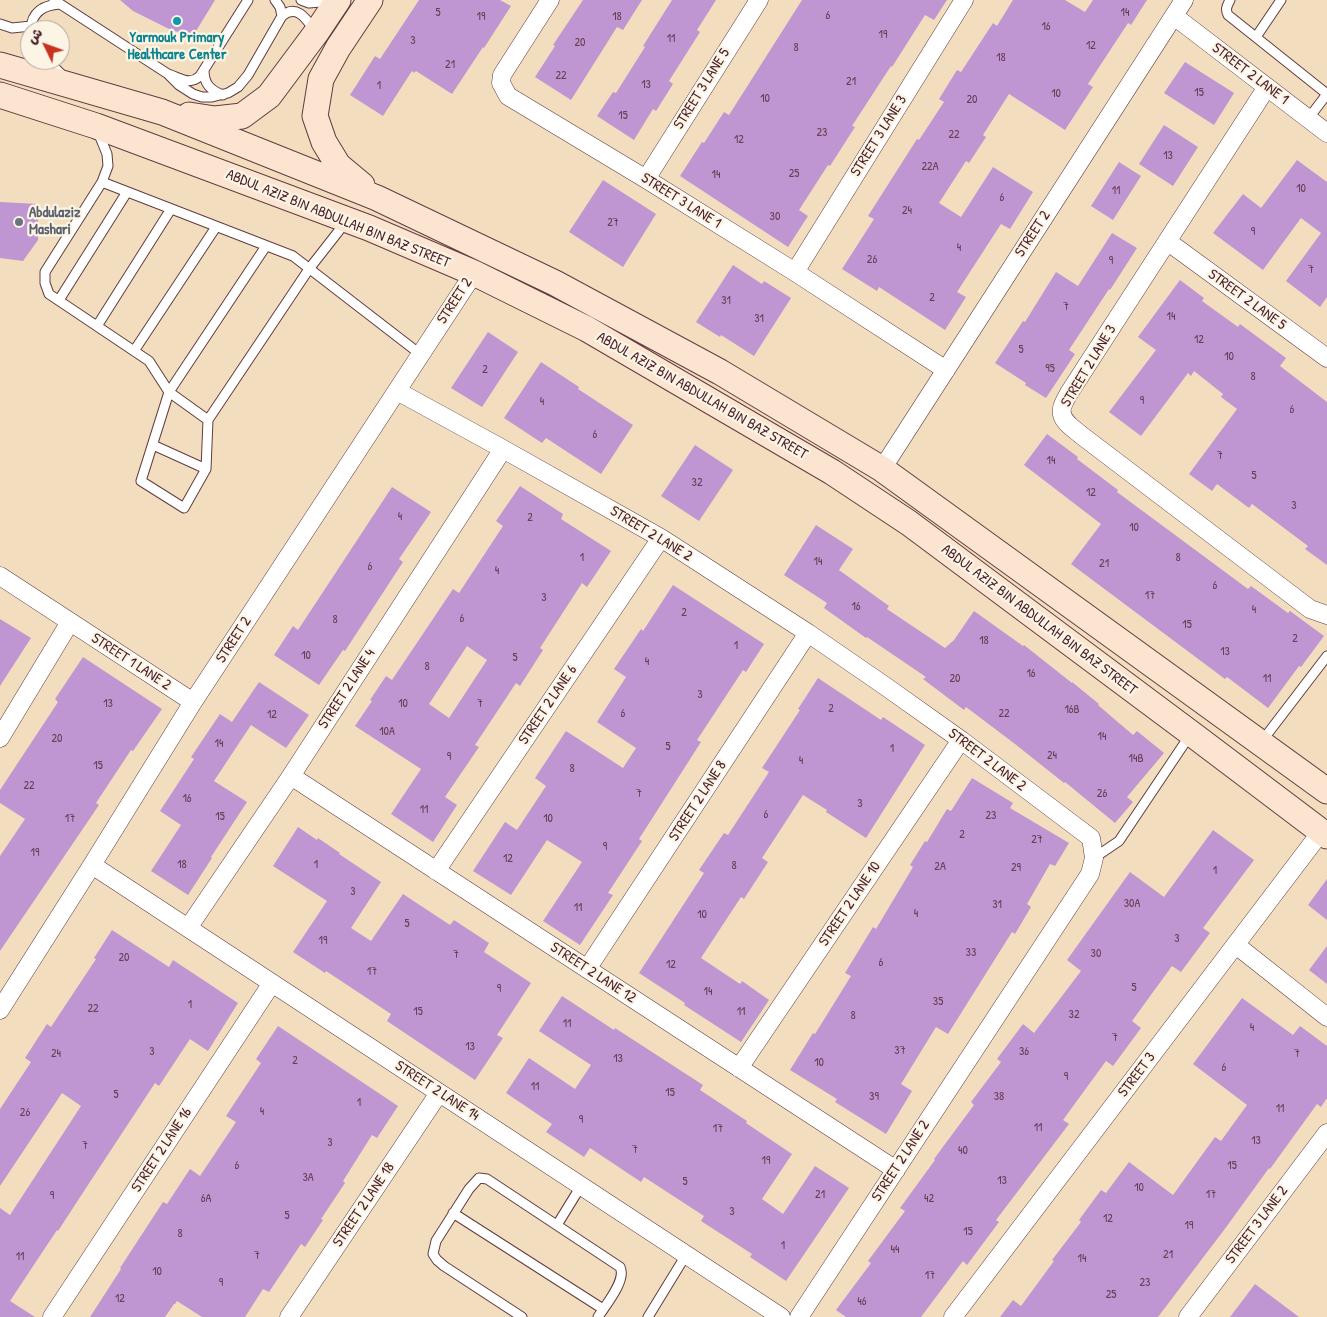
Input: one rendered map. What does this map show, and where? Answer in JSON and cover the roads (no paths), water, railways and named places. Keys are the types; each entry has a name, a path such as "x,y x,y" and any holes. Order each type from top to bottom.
{"street":[{"path":"162,112 214,119 242,116 269,96 338,0"},
{"path":"370,0 338,48 322,78 315,116 324,142 338,165 377,198"},
{"name":"STREET 3 LANE 1","path":"550,0 502,75 501,83 508,96 795,272 946,370"},
{"name":"STREET 3 LANE 5","path":"646,179 758,0"},
{"name":"STREET 3 LANE 3","path":"795,272 964,0"},
{"name":"STREET 2","path":"882,469 1184,0"},
{"name":"STREET 2 LANE 1","path":"1174,16 1327,133"},
{"path":"316,33 324,45 338,48"},
{"name":"ABDUL AZIZ BIN ABDULLAH BIN BAZ STREET","path":"0,65 162,112 377,198 554,283 743,385 882,469 1327,791"},
{"name":"STREET 2 LANE 3","path":"1267,87 1069,393 1062,408 1062,416 1081,435 1310,609 1327,615"},
{"name":"ABDUL AZIZ BIN ABDULLAH BIN BAZ STREET","path":"0,95 96,126 369,228 474,273 587,329 832,472 909,523 1324,834"},
{"name":"STREET 2 LANE 5","path":"1167,242 1327,358"},
{"name":"STREET 2","path":"0,1010 193,702 474,273"},
{"path":"653,368 672,370 692,379 722,397 734,400 740,397 743,385"},
{"name":"STREET 2 LANE 2","path":"397,391 661,538 808,633 961,740 1091,838 1094,858 1090,874 799,1317"},
{"path":"757,428 765,412 773,412 805,429 818,432"},
{"name":"STREET 2 LANE 4","path":"188,928 291,776 503,449"},
{"name":"STREET 2 LANE 6","path":"436,871 661,538"},
{"name":"STREET 1 LANE 2","path":"0,576 193,702"},
{"path":"0,738 70,622"},
{"name":"STREET 2 LANE 8","path":"587,969 808,633"},
{"name":"STREET 2 LANE 10","path":"739,1068 961,740"},
{"name":"STREET 2 LANE 12","path":"291,776 896,1170"},
{"name":"STREET 3","path":"953,1317 1236,945 1324,834"},
{"name":"STREET 2 LANE 14","path":"92,865 781,1317"},
{"path":"1236,945 1327,1017"},
{"name":"STREET 2 LANE 16","path":"52,1317 272,983"},
{"name":"STREET 2 LANE 18","path":"289,1317 439,1092"},
{"name":"STREET 3 LANE 2","path":"1188,1317 1327,1133"}],"lane":[{"path":"168,74 190,82 195,81 248,0"},
{"path":"275,0 280,7 282,16"},
{"path":"301,0 309,3 338,0"},
{"path":"1230,0 1226,10 1228,15 1327,94 1308,119"},
{"path":"1256,37 1281,0"},
{"path":"34,20 44,7 57,2 168,74 179,85 193,94 202,97 223,95 242,83 282,16 290,12 298,12 306,19 316,33"},
{"path":"0,24 12,28 20,28"},
{"path":"204,69 204,79 207,85 223,95"},
{"path":"57,70 74,86"},
{"path":"96,126 107,154 108,166 102,182 46,272 45,283 49,294 149,361 169,392 208,420"},
{"path":"102,182 293,256 420,354"},
{"path":"58,300 127,192"},
{"path":"97,326 171,209"},
{"path":"266,246 169,392 141,481 184,508 206,469 208,420 309,269 347,220"},
{"path":"134,351 216,227"},
{"path":"153,445 206,469"},
{"path":"1261,743 1327,656"},
{"path":"1094,858 1119,841 1192,734"},
{"path":"453,1213 600,1313 621,1281 622,1271 620,1267 487,1178 479,1178 468,1189 453,1213 436,1242 433,1254 444,1266 522,1317"},
{"path":"557,1224 581,1186"},
{"path":"648,1317 686,1255"}],"place":[{"name":"Yarmouk Primary Healthcare Center","path":"177,21"},
{"name":"Abdulaziz Mashari","path":"19,222"}]}
